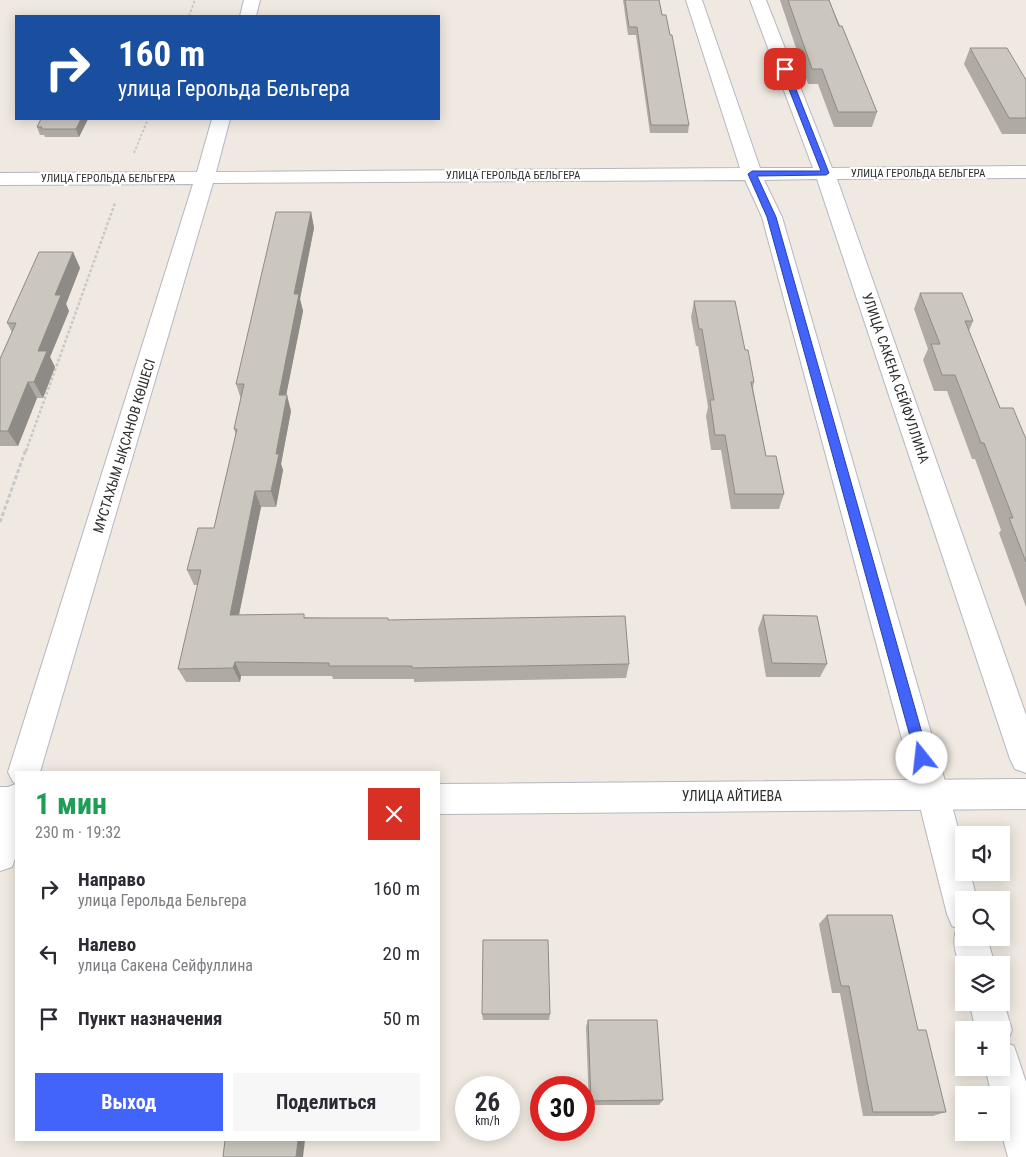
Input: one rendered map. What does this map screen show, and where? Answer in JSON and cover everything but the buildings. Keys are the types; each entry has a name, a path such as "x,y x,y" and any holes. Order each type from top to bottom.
{"street":[{"path":"248,15 252,0"},
{"path":"694,0 752,174 772,217 958,891"},
{"name":"УЛИЦА САКЕНА СЕЙФУЛЛИНА","path":"758,0 826,173 1026,759"},
{"name":"МҰСТАХЫМ ЫҚСАНОВ КӨШЕСІ","path":"22,771 205,177 221,120"},
{"name":"УЛИЦА ГЕРОЛЬДА БЕЛЬГЕРА","path":"0,179 1026,172"},
{"name":"УЛИЦА АЙТИЕВА","path":"440,799 1026,794"},
{"name":"МҰСТАХЫМ ЫҚСАНОВ КӨШЕСІ","path":"0,855 14,796"},
{"path":"1006,1076 1026,1154"}],"path":[{"path":"189,15 195,0"},
{"path":"0,522 124,178 148,120"}],"route":[{"path":"785,69 826,173 752,174 772,217 922,758"}]}
